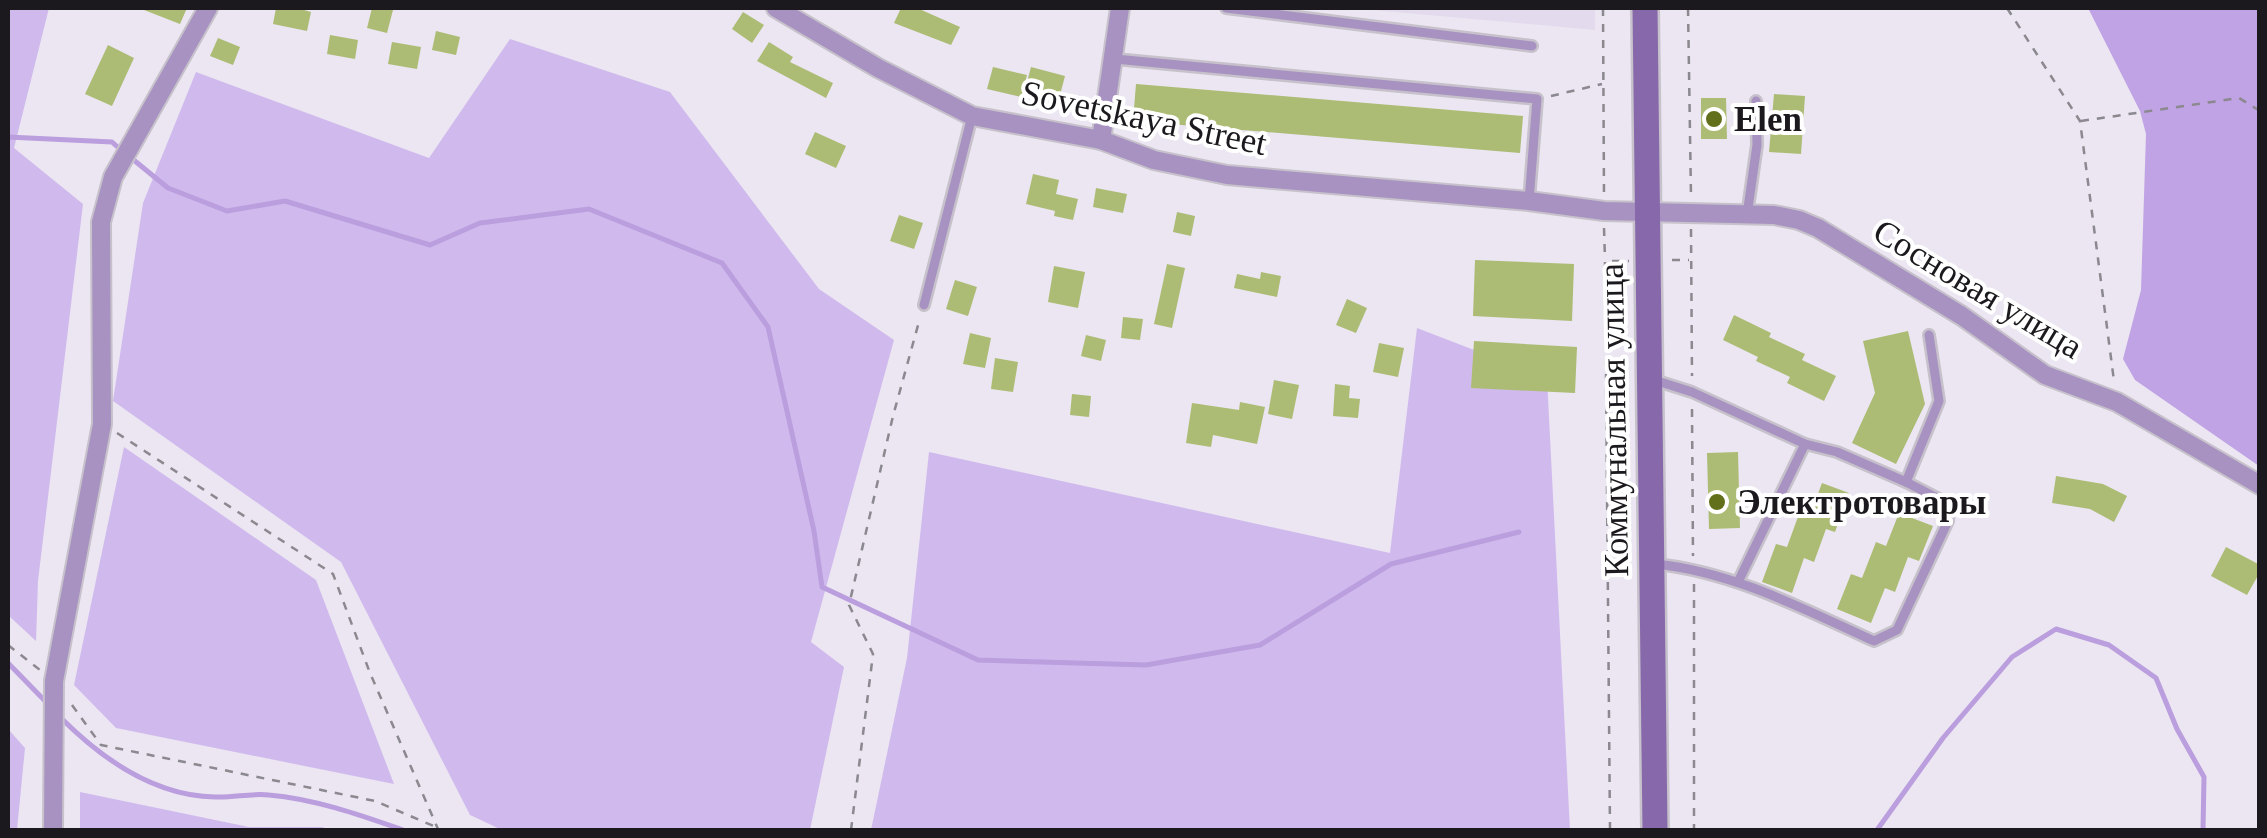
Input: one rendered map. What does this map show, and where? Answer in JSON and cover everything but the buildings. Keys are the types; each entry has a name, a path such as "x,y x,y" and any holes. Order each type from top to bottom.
{"street":[{"path":"53,830 54,681 102,424 100,237 114,177 208,8"},
{"name":"Sovetskaya Street","path":"776,8 878,68 972,116 1101,140 1154,160 1226,175 1646,213"},
{"path":"1101,140 1120,8"},
{"name":"Коммунальная улица","path":"1645,8 1655,830"},
{"name":"Сосновая улица","path":"1646,213 1774,215 1818,228 1962,316 2046,374 2117,402 2260,485"}],"lane":[{"path":"1226,8 1532,46"},
{"path":"1115,59 1538,99 1529,201"},
{"path":"1747,214 1757,145 1756,100"},
{"path":"924,306 972,116"},
{"path":"1906,482 1939,401 1930,335"},
{"path":"1648,378 1692,392 1805,444 1837,452 1906,482 1939,499 1949,510 1948,521 1897,630 1874,641 1738,582 1694,568 1652,564"},
{"path":"1738,582 1805,444"}],"path":[{"path":"1603,8 1610,830"},
{"path":"1688,8 1694,830"},
{"path":"2007,8 2080,121 2117,402"},
{"path":"1538,99 1604,84"},
{"path":"2080,121 2240,98 2260,111"},
{"path":"1605,261 1692,260"},
{"path":"851,830 873,654 849,606 892,416 924,306"},
{"path":"102,424 333,574 370,673 440,829"},
{"path":"8,645 54,681 100,746 375,801 440,829"}],"shaded area":[{"path":"8,8 49,8 14,148 83,204 38,581 36,641 8,615"},
{"path":"1350,8 1595,8 1595,30"},
{"path":"2088,8 2259,8 2259,466 2135,380 2123,359 2141,290 2146,134 2140,111"},
{"path":"510,39 670,92 819,289 894,340 811,642 844,667 810,830 502,830 470,815 341,562 113,401 143,203 196,72 429,158"},
{"path":"1417,328 1547,378 1570,830 871,830 907,658 929,452 1390,553"},
{"path":"124,447 316,580 394,784 116,728 74,685"},
{"path":"8,729 25,748 17,830 8,830"},
{"path":"80,792 249,827 330,830 80,830"}],"waterway":[{"path":"8,137 112,142 121,150"},
{"path":"130,157 168,188 227,211 285,201 430,245 480,223 589,209 722,263 768,327 814,531 822,587 978,660 1146,665 1260,645 1391,564 1519,532"},
{"path":"1877,830 1943,738 2012,657 2056,629 2109,645 2156,678 2177,729 2204,777 2203,830"},
{"path":"8,663 50,706"},
{"path":"61,718 112,761 171,790 215,797 286,797 337,808 403,830"}],"place":[{"name":"Elen","path":"1714,119"},
{"name":"Электротовары","path":"1717,502"}]}
